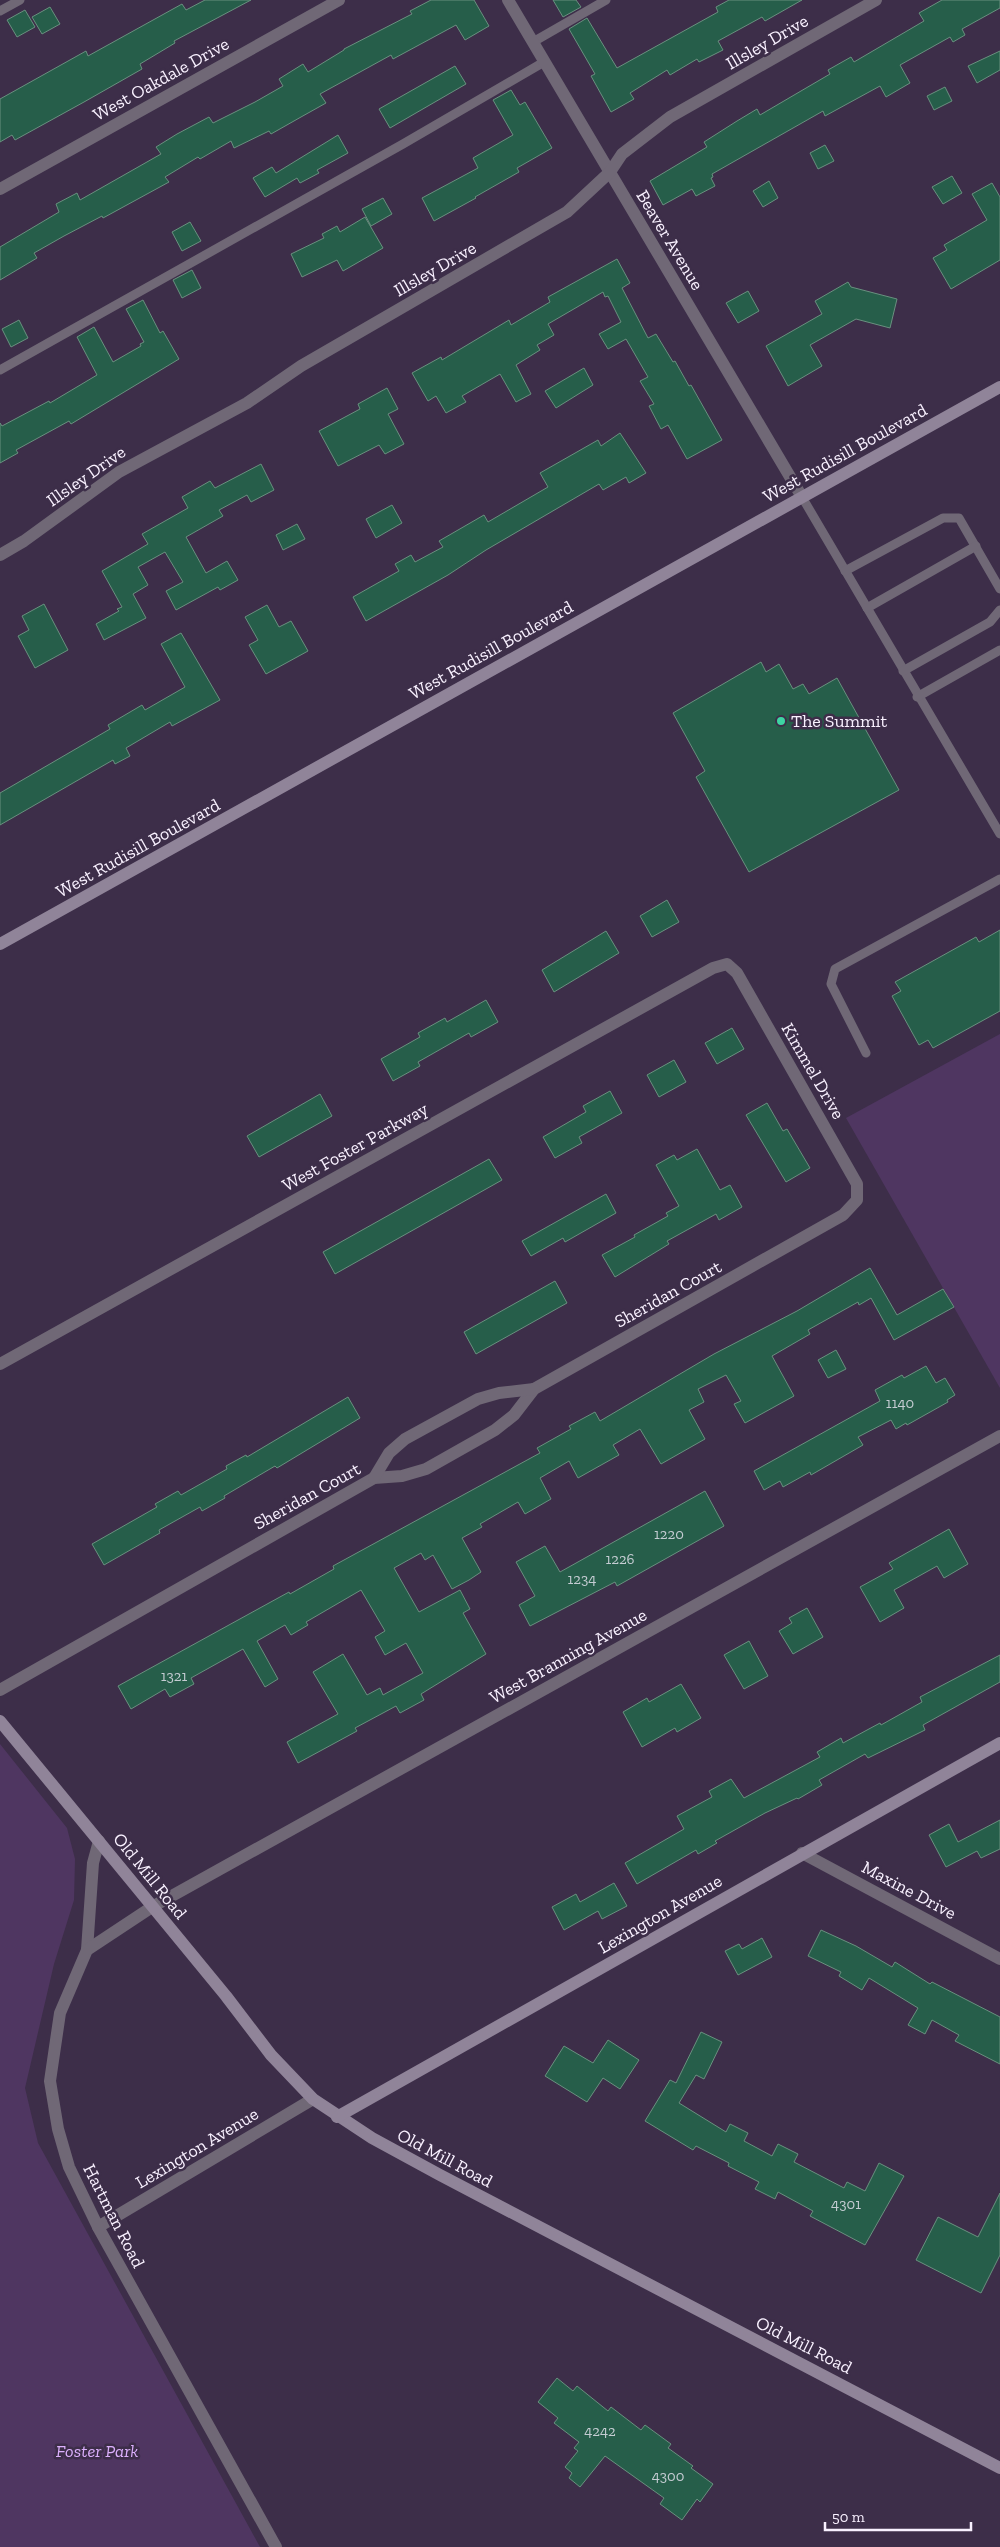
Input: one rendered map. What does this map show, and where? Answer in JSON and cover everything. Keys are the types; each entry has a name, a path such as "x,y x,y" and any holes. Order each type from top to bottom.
{"street":[{"name":"West Oakdale Drive","path":"0,189 339,0"},
{"name":"Beaver Avenue","path":"508,0 802,497"},
{"name":"Illsley Drive","path":"0,554 24,541 119,472 247,403 301,366 567,212 610,172 622,154 670,117 876,0"},
{"name":"West Rudisill Boulevard","path":"0,944 1000,387"},
{"name":"Kimmel Drive","path":"727,964 737,973 857,1184 857,1200"},
{"name":"West Foster Parkway","path":"0,1364 713,968 727,964"},
{"name":"Sheridan Court","path":"0,1690 374,1478 402,1476 426,1469 495,1430 514,1415 534,1389 844,1215 857,1200"},
{"path":"374,1478 389,1453 405,1439 478,1399 499,1393 534,1389"},
{"name":"West Branning Avenue","path":"152,1906 1000,1436"},
{"name":"Old Mill Road","path":"0,1721 271,2055 313,2099 337,2117 440,2175 1000,2468"},
{"name":"Lexington Avenue","path":"337,2117 1000,1743"},
{"path":"87,1950 93,1863 99,1841"},
{"name":"Maxine Drive","path":"802,1853 1000,1959"},
{"path":"87,1950 152,1906"},
{"name":"Hartman Road","path":"87,1950 60,2014 50,2081 58,2129 69,2167 98,2228 276,2547"},
{"name":"Lexington Avenue","path":"98,2228 313,2099"}],"lane":[{"path":"0,11 20,0"},
{"path":"533,42 606,0"},
{"path":"0,370 404,144 544,62"},
{"path":"802,497 917,697 1000,834"},
{"path":"845,571 943,518 958,518 1000,589"},
{"path":"867,608 976,546"},
{"path":"903,672 990,622 1000,610"},
{"path":"917,697 1000,650"},
{"path":"866,1053 831,984 835,969 1000,879"}],"green space":[{"path":"1000,1034 1000,1388 846,1118"},
{"name":"Foster Park","path":"0,1744 67,1828 75,1859 74,1900 54,1964 25,2088 38,2143 260,2547 0,2547"}],"building":[{"path":"205,0 251,0 174,41 175,43 140,64 142,69 84,102 15,140 12,135 0,142 0,99 86,51 88,56 182,4 186,10"},
{"path":"431,0 474,0 489,26 465,40 456,25 393,59 391,55 320,94 326,103 271,134 269,131 234,148 231,141 200,159 198,157 165,177 169,182 34,253 37,258 0,280 0,247 59,212 56,204 77,193 80,200 161,154 156,147 177,134 209,117 213,123 255,102 283,86 279,79 303,64 308,72 344,49 412,14 410,11"},
{"path":"553,0 576,0 581,7 563,17"},
{"path":"729,0 802,0 765,21 762,17 718,41 723,50 699,62 697,59 670,75 667,70 630,93 634,99 611,112 591,76 595,74 569,29 587,18 617,68 718,12 716,7"},
{"path":"942,0 1000,0 1000,8 962,29 965,35 953,42 950,37 900,65 910,83 886,97 880,86 825,116 823,111 712,174 713,177 711,178 715,186 696,196 692,189 663,205 650,181 707,147 704,142 757,109 760,115 830,74 828,70 851,57 854,62 924,21 919,13"},
{"path":"50,7 60,24 42,34 32,17"},
{"path":"25,10 35,27 17,37 7,20"},
{"path":"1000,51 1000,70 977,83 968,66"},
{"path":"455,66 466,84 390,128 379,109"},
{"path":"945,87 952,101 934,110 927,96"},
{"path":"511,90 520,105 525,102 552,148 517,168 519,172 434,221 422,198 478,168 473,158 513,135 493,100"},
{"path":"338,135 348,153 317,170 319,173 300,183 297,178 265,197 253,178 272,167 276,173"},
{"path":"825,145 834,161 818,169 810,153"},
{"path":"952,176 962,193 943,204 932,187"},
{"path":"769,181 778,198 763,207 753,191"},
{"path":"992,183 1000,197 1000,260 951,289 933,258 947,250 944,245 987,220 972,194"},
{"path":"383,198 392,214 371,226 362,209"},
{"path":"365,217 383,248 343,271 337,260 302,277 291,254 324,238 322,234 337,226 340,232"},
{"path":"190,222 201,241 182,251 172,232"},
{"path":"617,259 630,283 622,288 648,338 656,334 673,362 675,361 689,386 691,385 722,440 687,459 668,425 661,429 649,406 654,404 640,381 648,377 626,339 608,349 599,334 621,322 608,296 605,297 603,292 548,324 554,335 537,345 540,350 516,365 531,394 516,402 500,374 462,396 466,402 446,413 436,396 428,401 412,373 441,357 442,360 509,320 511,325 550,302 548,297"},
{"path":"192,270 201,288 182,298 173,280"},
{"path":"848,282 851,287 897,299 890,328 856,319 810,345 822,366 788,386 766,346 822,314 815,301"},
{"path":"748,291 759,311 738,323 726,303"},
{"path":"143,300 160,333 163,331 179,359 71,424 69,421 16,450 18,453 0,463 0,423 2,426 49,401 50,403 97,375 77,337 94,327 113,362 141,346 140,344 144,342 126,309"},
{"path":"19,320 28,338 11,347 2,329"},
{"path":"584,368 593,385 556,408 545,391"},
{"path":"387,388 398,409 388,414 404,444 385,454 379,445 338,466 319,431 360,409 358,404"},
{"path":"620,433 646,473 629,483 626,477 603,490 599,484 486,550 448,575 366,621 353,597 399,571 395,564 411,555 415,562 443,547 439,541 484,515 488,522 548,487 540,473 598,440 601,446"},
{"path":"261,464 274,490 251,502 247,495 219,510 223,516 186,537 206,573 227,561 238,580 220,590 218,587 176,610 166,591 183,582 165,552 138,567 148,585 133,594 146,618 104,640 96,624 119,611 117,609 122,607 102,571 148,544 142,534 188,508 182,497 210,481 215,488"},
{"path":"392,505 402,523 376,538 366,519"},
{"path":"297,524 305,539 283,550 276,535"},
{"path":"44,604 68,650 35,668 18,636 29,630 22,616"},
{"path":"267,605 279,627 291,621 308,651 266,674 249,645 258,640 245,617"},
{"path":"181,633 220,700 172,726 170,722 126,748 130,756 115,764 113,760 0,825 0,793 110,729 108,725 142,705 145,710 185,687 161,644"},
{"path":"761,662 766,672 779,664 793,689 803,684 809,694 837,678 899,790 749,872 696,777 705,771 673,713"},
{"path":"667,900 679,922 652,937 640,916"},
{"path":"1000,930 1000,1011 933,1048 928,1040 919,1045 892,996 901,991 895,982 976,937 979,942"},
{"path":"606,931 619,953 554,992 542,970"},
{"path":"486,1000 498,1022 471,1037 469,1033 418,1062 420,1066 393,1081 381,1059 420,1037 418,1033 445,1018 447,1022"},
{"path":"732,1028 744,1049 717,1064 705,1043"},
{"path":"674,1060 686,1082 659,1097 647,1075"},
{"path":"610,1091 622,1113 579,1137 582,1143 555,1158 543,1137 586,1112 583,1106"},
{"path":"320,1094 332,1116 259,1157 247,1136"},
{"path":"767,1103 783,1131 787,1129 810,1168 786,1182 746,1115"},
{"path":"697,1149 720,1190 730,1185 742,1207 719,1220 716,1214 667,1241 669,1244 615,1277 602,1255 668,1216 666,1213 679,1206 656,1165 674,1155 677,1160"},
{"path":"489,1159 502,1180 335,1274 323,1252"},
{"path":"606,1194 616,1213 565,1242 563,1238 531,1256 522,1241"},
{"path":"870,1268 897,1315 943,1289 954,1307 894,1340 871,1298 859,1305 858,1302 808,1330 810,1334 772,1356 794,1396 745,1423 734,1404 741,1401 726,1375 698,1389 704,1402 689,1410 705,1439 661,1464 640,1429 613,1445 619,1455 578,1478 569,1461 540,1478 551,1499 525,1514 518,1502 480,1524 482,1527 462,1538 481,1572 469,1580 452,1589 433,1555 425,1560 421,1553 394,1568 419,1612 460,1590 470,1609 463,1613 486,1654 421,1694 424,1700 400,1713 396,1706 355,1728 357,1731 298,1763 287,1742 338,1714 313,1672 343,1654 367,1695 380,1688 383,1695 423,1673 406,1643 385,1655 375,1637 385,1631 361,1590 306,1622 308,1625 291,1635 285,1625 257,1641 278,1679 265,1687 243,1649 191,1678 194,1684 170,1697 165,1689 131,1709 118,1686 289,1592 290,1594 334,1569 333,1566 540,1453 537,1448 571,1429 569,1426 595,1412 600,1421 714,1354 797,1311"},
{"path":"555,1281 567,1303 476,1354 464,1332"},
{"path":"836,1350 846,1369 828,1378 818,1360"},
{"path":"926,1366 936,1383 945,1378 955,1395 947,1400 948,1402 907,1425 906,1423 896,1429 891,1420 858,1437 863,1445 811,1475 810,1472 783,1487 780,1481 764,1490 754,1471 880,1401 875,1390 902,1375 904,1378"},
{"path":"348,1397 360,1418 277,1468 275,1466 224,1496 225,1498 202,1511 200,1507 159,1530 160,1533 104,1565 92,1544 157,1507 155,1504 178,1491 181,1495 227,1469 226,1466 246,1455 247,1457"},
{"path":"705,1491 724,1526 617,1586 615,1582 530,1626 519,1605 535,1596 516,1562 545,1546 560,1572"},
{"path":"949,1529 968,1564 944,1578 937,1566 894,1590 904,1608 880,1622 860,1587 893,1569 889,1563"},
{"path":"807,1608 823,1637 793,1654 779,1631 792,1623 789,1618"},
{"path":"749,1641 768,1676 744,1689 724,1655"},
{"path":"1000,1655 1000,1682 923,1725 925,1730 868,1758 865,1754 819,1780 822,1785 798,1799 765,1813 715,1841 717,1843 698,1854 696,1850 637,1884 625,1863 684,1829 677,1816 712,1797 709,1791 731,1779 744,1798 820,1757 817,1752 841,1738 843,1743 880,1723 881,1725 922,1702 920,1697"},
{"path":"681,1684 701,1718 677,1732 675,1728 642,1747 623,1712 647,1698 649,1702"},
{"path":"1000,1820 1000,1849 981,1858 977,1851 946,1867 929,1835 949,1824 958,1842"},
{"path":"614,1883 627,1906 602,1919 598,1911 564,1930 552,1907 576,1894 580,1902"},
{"path":"821,1930 856,1946 892,1967 895,1962 930,1984 932,1982 1000,2017 1000,2064 955,2041 959,2035 932,2020 925,2034 908,2025 918,2008 869,1978 862,1990 839,1976 841,1972 808,1956"},
{"path":"762,1938 772,1957 738,1975 725,1951 739,1944 742,1949"},
{"path":"701,2032 722,2042 704,2079 696,2075 679,2103 726,2132 730,2124 748,2133 744,2141 772,2156 778,2144 798,2154 794,2162 844,2188 847,2182 865,2191 879,2163 904,2176 865,2245 810,2216 813,2211 778,2192 775,2199 755,2189 759,2182 728,2166 729,2163 696,2146 693,2150 645,2121 670,2080 676,2083"},
{"path":"608,2040 639,2060 620,2089 603,2078 587,2102 545,2076 564,2046 593,2063"},
{"path":"1000,2193 1000,2255 981,2293 916,2260 938,2217 978,2237"},
{"path":"557,2378 573,2391 577,2386 608,2411 611,2407 641,2430 645,2425 671,2444 668,2448 693,2466 691,2468 713,2484 700,2502 697,2499 682,2520 660,2504 664,2498 605,2456 580,2487 569,2478 572,2473 565,2467 578,2451 574,2448 579,2442 554,2423 558,2418 538,2402"}],"place":[{"name":"The Summit","path":"781,721"}]}
